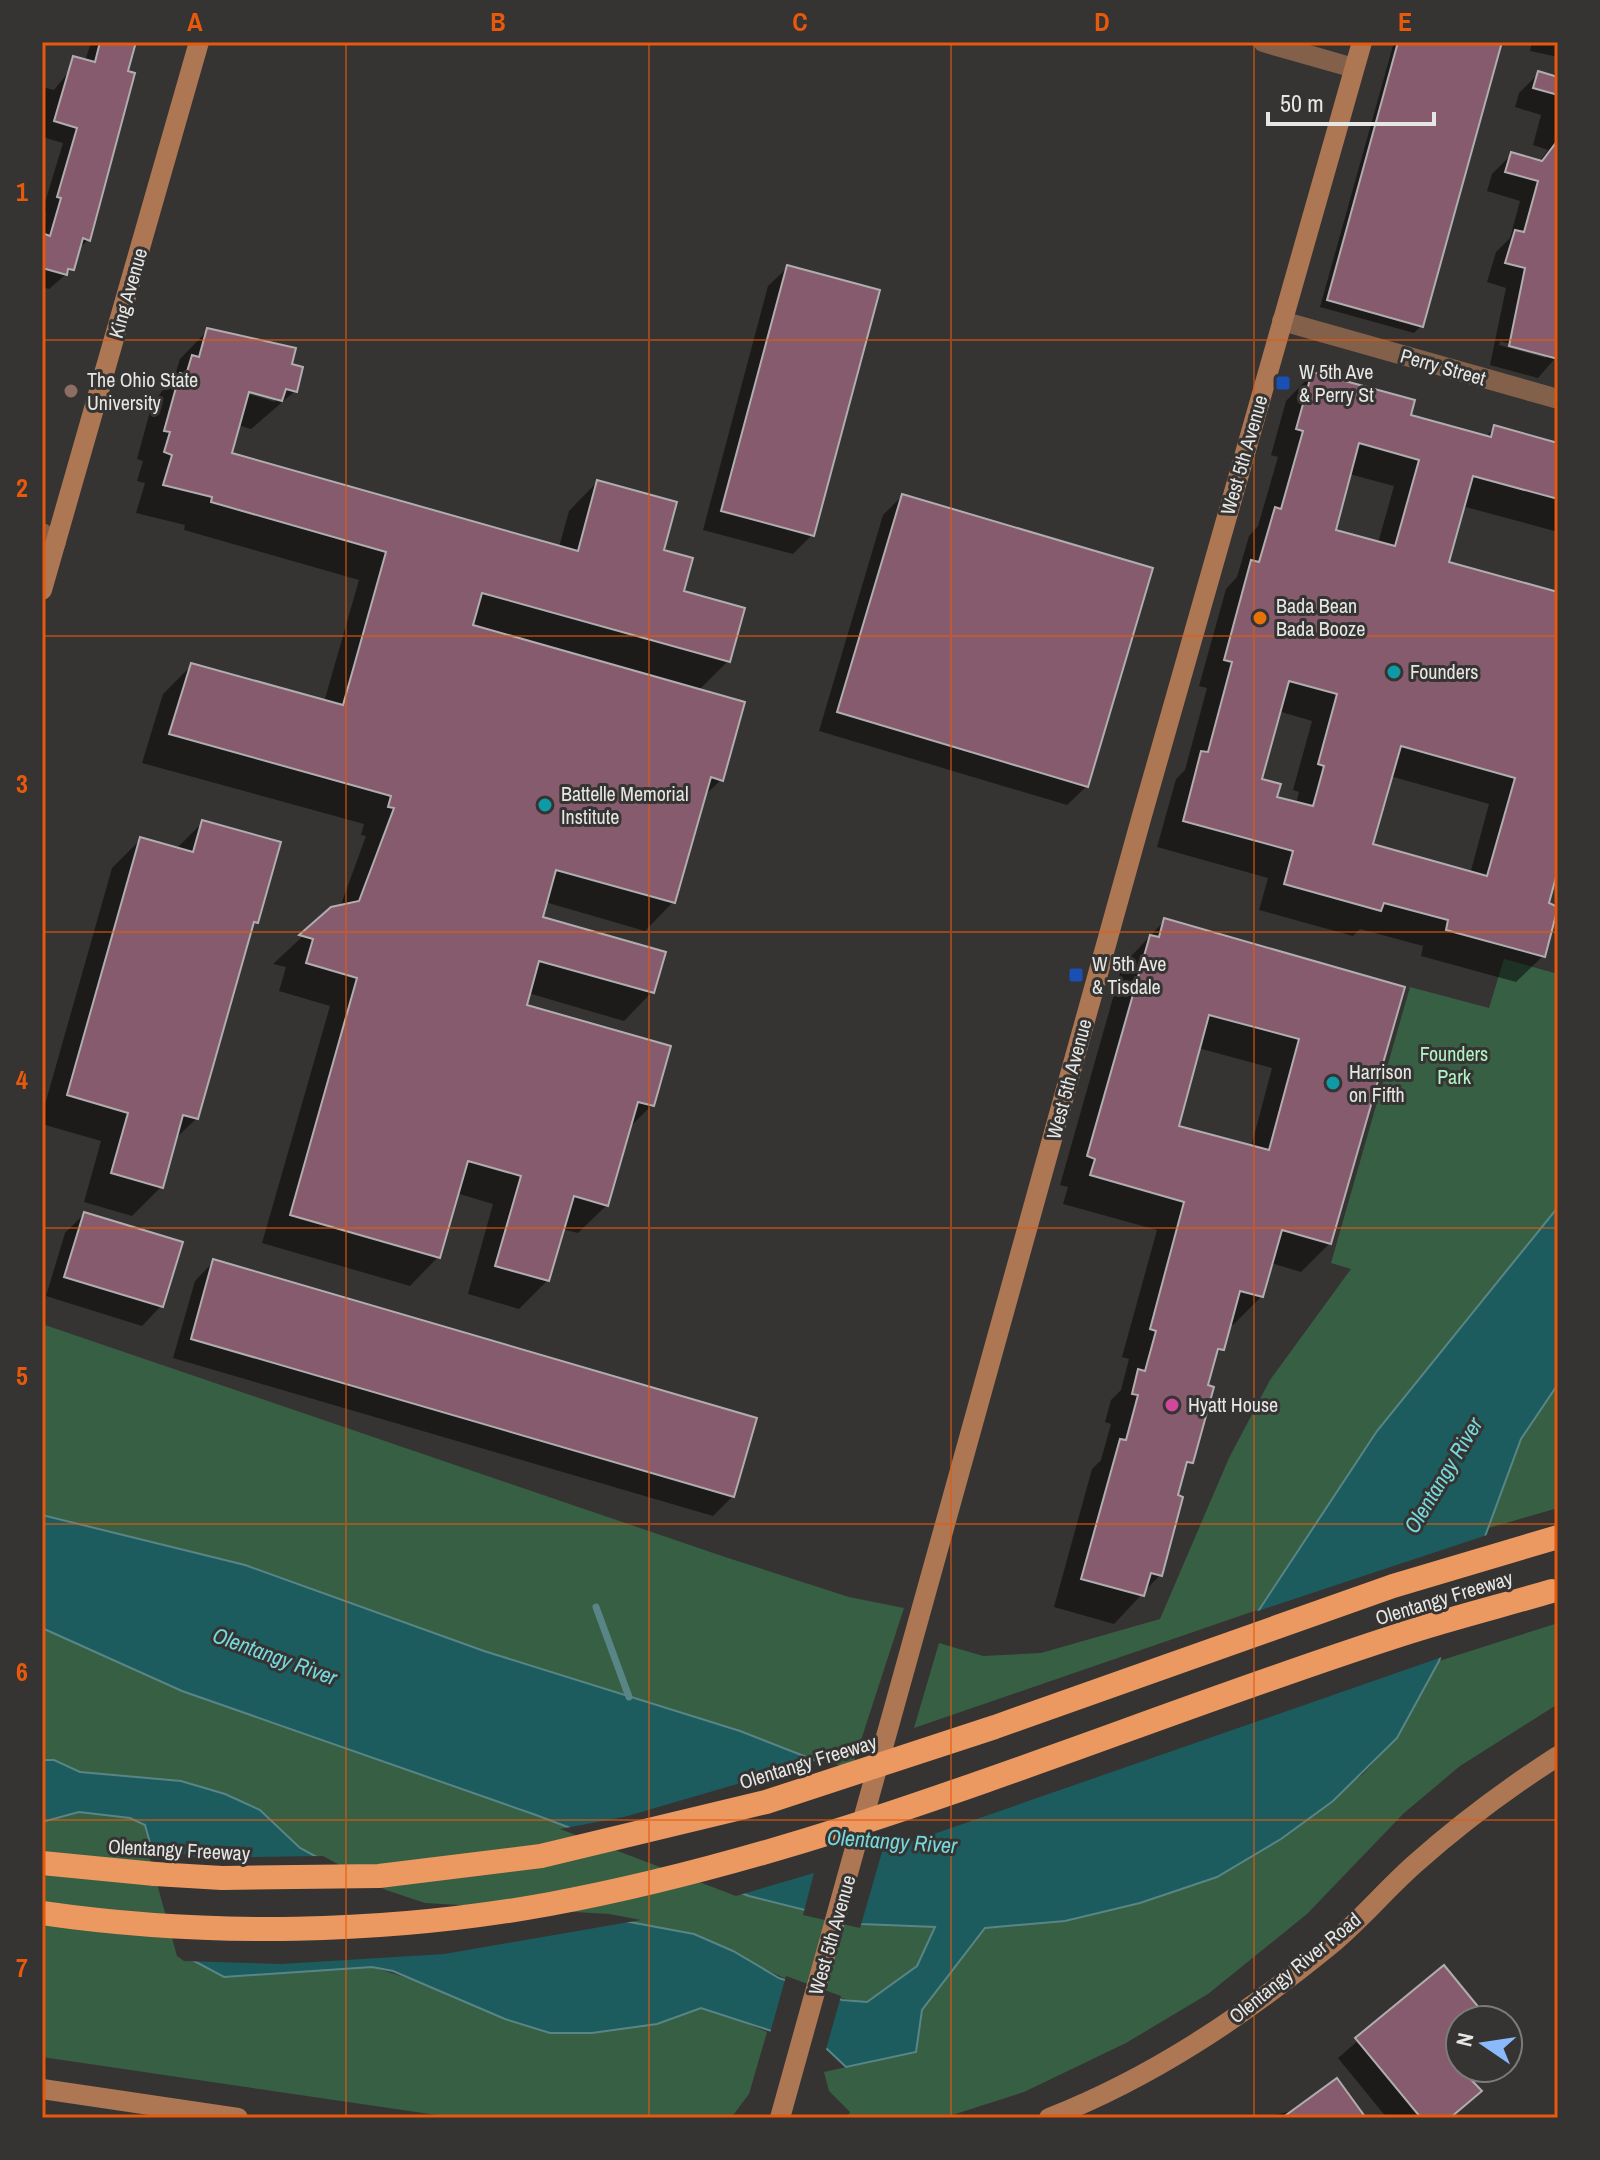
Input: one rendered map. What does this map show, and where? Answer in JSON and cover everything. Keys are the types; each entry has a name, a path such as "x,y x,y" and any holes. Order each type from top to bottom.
{"highway":[{"name":"Olentangy Freeway","path":"42,1863 237,1878 379,1876 541,1856 766,1802 995,1727 1393,1586 1558,1537"},
{"name":"Olentangy Freeway","path":"42,1913 220,1927 300,1928 382,1924 549,1904 779,1849 1011,1773 1408,1633 1555,1590"}],"main road":[{"name":"King Avenue","path":"42,590 47,539 199,42"},
{"name":"West 5th Avenue","path":"780,2118 1362,42"},
{"name":"Olentangy River Road","path":"1049,2118 1152,2072 1221,2029 1331,1945 1416,1862 1487,1804 1558,1756"},
{"path":"42,2089 238,2118"}],"street":[{"path":"1263,42 1354,68"},
{"name":"Perry Street","path":"1282,321 1558,399"}],"green space":[{"name":"Founders Park","path":"1504,959 1558,974 1558,1207 1377,1431 1260,1609 914,1728 939,1643 983,1656 1041,1653 1160,1619 1229,1458 1270,1380 1351,1269 1331,1263 1410,987 1489,1008"},
{"path":"42,1324 725,1557 849,1597 904,1608 850,1774 740,1731 484,1651 245,1565 42,1515"},
{"path":"1558,1384 1558,1508 1485,1529 1521,1439"},
{"path":"1558,1623 1558,1704 1460,1766 1404,1813 1307,1914 1208,1994 1126,2043 1024,2092 943,2118 847,2118 850,2112 829,2091 824,2072 916,2052 922,2011 985,1928 1065,1921 1140,1903 1217,1877 1281,1839 1363,1774 1397,1738 1439,1661"},
{"path":"42,1628 182,1691 536,1815 749,1896 861,1924 936,1927 917,1966 867,2002 844,1999 799,1985 694,1934 424,1907 385,1894 300,1848 260,1810 181,1781 80,1772 42,1760"},
{"path":"79,1812 130,1818 145,1824 181,1954 223,1977 372,1967 427,1984 505,2019 592,2033 657,2024 701,2008 720,2012 767,2032 749,2094 731,2118 457,2118 42,2057 42,1822"}],"water":[{"name":"Olentangy River","path":"1558,1207 1558,1384 1521,1439 1439,1661 1397,1738 1333,1801 1281,1839 1217,1877 1140,1903 1065,1921 985,1928 922,2010 916,2052 846,2067 827,2049 701,2008 657,2024 592,2033 550,2033 505,2019 393,1971 372,1967 224,1977 181,1954 145,1825 130,1818 79,1812 42,1822 42,1760 54,1760 80,1772 181,1781 225,1794 260,1810 300,1848 385,1894 424,1907 608,1918 694,1934 733,1951 779,1978 842,2000 867,2002 917,1966 935,1927 861,1924 749,1896 536,1815 182,1691 42,1628 42,1515 245,1565 484,1651 740,1731 850,1774 912,1786 1000,1778 1197,1704 1377,1431"}],"pier":[{"path":"1487,1535 1445,1656 882,1852 860,1928 803,1915 814,1873 736,1896 560,1829 624,1817 823,1759 851,1770 912,1782 1000,1774 1194,1701 1252,1613"},
{"path":"146,1844 198,1858 323,1856 386,1890 425,1903 609,1914 641,1920 444,1954 281,1964 184,1961 177,1956"},
{"path":"786,1976 841,1996 825,2053 769,2037"}],"building":[{"path":"100,42 136,42 128,71 135,73 90,241 83,238 74,270 68,269 67,275 42,268 42,233 50,236 61,198 57,197 77,128 54,121 73,56 95,62"},
{"path":"1398,42 1502,42 1423,327 1327,300"},
{"path":"1538,71 1558,77 1558,95 1533,88"},
{"path":"1558,140 1558,359 1509,346 1525,268 1505,263 1515,230 1524,232 1538,181 1505,172 1511,152 1542,161"},
{"path":"787,265 880,290 814,536 721,511"},
{"name":"Battelle Memorial Institute","path":"207,328 296,348 292,364 303,367 297,392 286,389 282,401 249,392 232,453 578,551 597,480 677,502 664,550 693,558 684,591 745,608 730,662 482,593 473,625 745,702 723,781 711,777 675,903 556,870 543,917 666,952 654,993 539,961 527,1005 671,1046 654,1106 638,1102 608,1206 574,1196 549,1281 495,1266 521,1176 468,1161 440,1258 290,1215 357,978 306,963 313,939 299,935 331,907 359,901 394,808 388,807 391,796 169,734 191,663 343,705 386,552 211,502 212,497 163,485 172,455 164,452 170,432 164,431 180,373 186,375 192,355 199,357"},
{"name":"Founders","path":"1312,372 1415,400 1411,415 1491,437 1494,425 1558,443 1558,499 1473,476 1449,562 1558,592 1558,870 1549,903 1558,907 1545,957 1446,930 1448,920 1384,903 1381,911 1284,884 1293,851 1183,821 1201,751 1208,752 1232,662 1224,660 1251,560 1259,562 1275,507 1281,509 1303,431 1296,429","holes":["1359,443 1419,460 1395,546 1336,530","1289,681 1337,694 1318,764 1324,766 1313,806 1277,797 1281,784 1262,779","1401,746 1515,778 1487,876 1373,844"]},
{"path":"902,494 1153,568 1088,787 837,712"},
{"path":"202,820 281,842 258,923 254,922 198,1119 183,1115 163,1188 111,1173 128,1113 67,1095 140,837 193,852"},
{"name":"Harrison on Fifth","path":"1164,918 1405,987 1331,1244 1282,1230 1263,1297 1240,1291 1224,1350 1218,1349 1208,1385 1214,1387 1193,1463 1187,1462 1178,1495 1183,1497 1162,1576 1151,1573 1144,1596 1081,1579 1120,1439 1126,1440 1138,1395 1132,1394 1138,1369 1145,1371 1156,1331 1150,1329 1184,1202 1090,1175 1095,1159 1087,1156 1150,935 1159,937","holes":["1209,1015 1299,1039 1269,1150 1179,1126"]},
{"path":"84,1212 183,1242 163,1307 64,1277"},
{"path":"213,1259 757,1418 734,1497 191,1339"},
{"path":"1444,1965 1476,2004 1444,2004 1444,2084 1475,2084 1482,2091 1450,2118 1421,2118 1355,2038"},
{"path":"1337,2078 1366,2118 1282,2118"}],"waterway":[{"path":"596,1607 629,1697"}],"place":[{"name":"W 5th Ave & Perry St","path":"1283,383"},
{"name":"The Ohio State University","path":"71,391"},
{"name":"Bada Bean Bada Booze","path":"1260,618"},
{"name":"Founders","path":"1394,672"},
{"name":"Battelle Memorial Institute","path":"545,805"},
{"name":"W 5th Ave & Tisdale","path":"1076,975"},
{"name":"Harrison on Fifth","path":"1333,1083"},
{"name":"Hyatt House","path":"1172,1405"}]}
